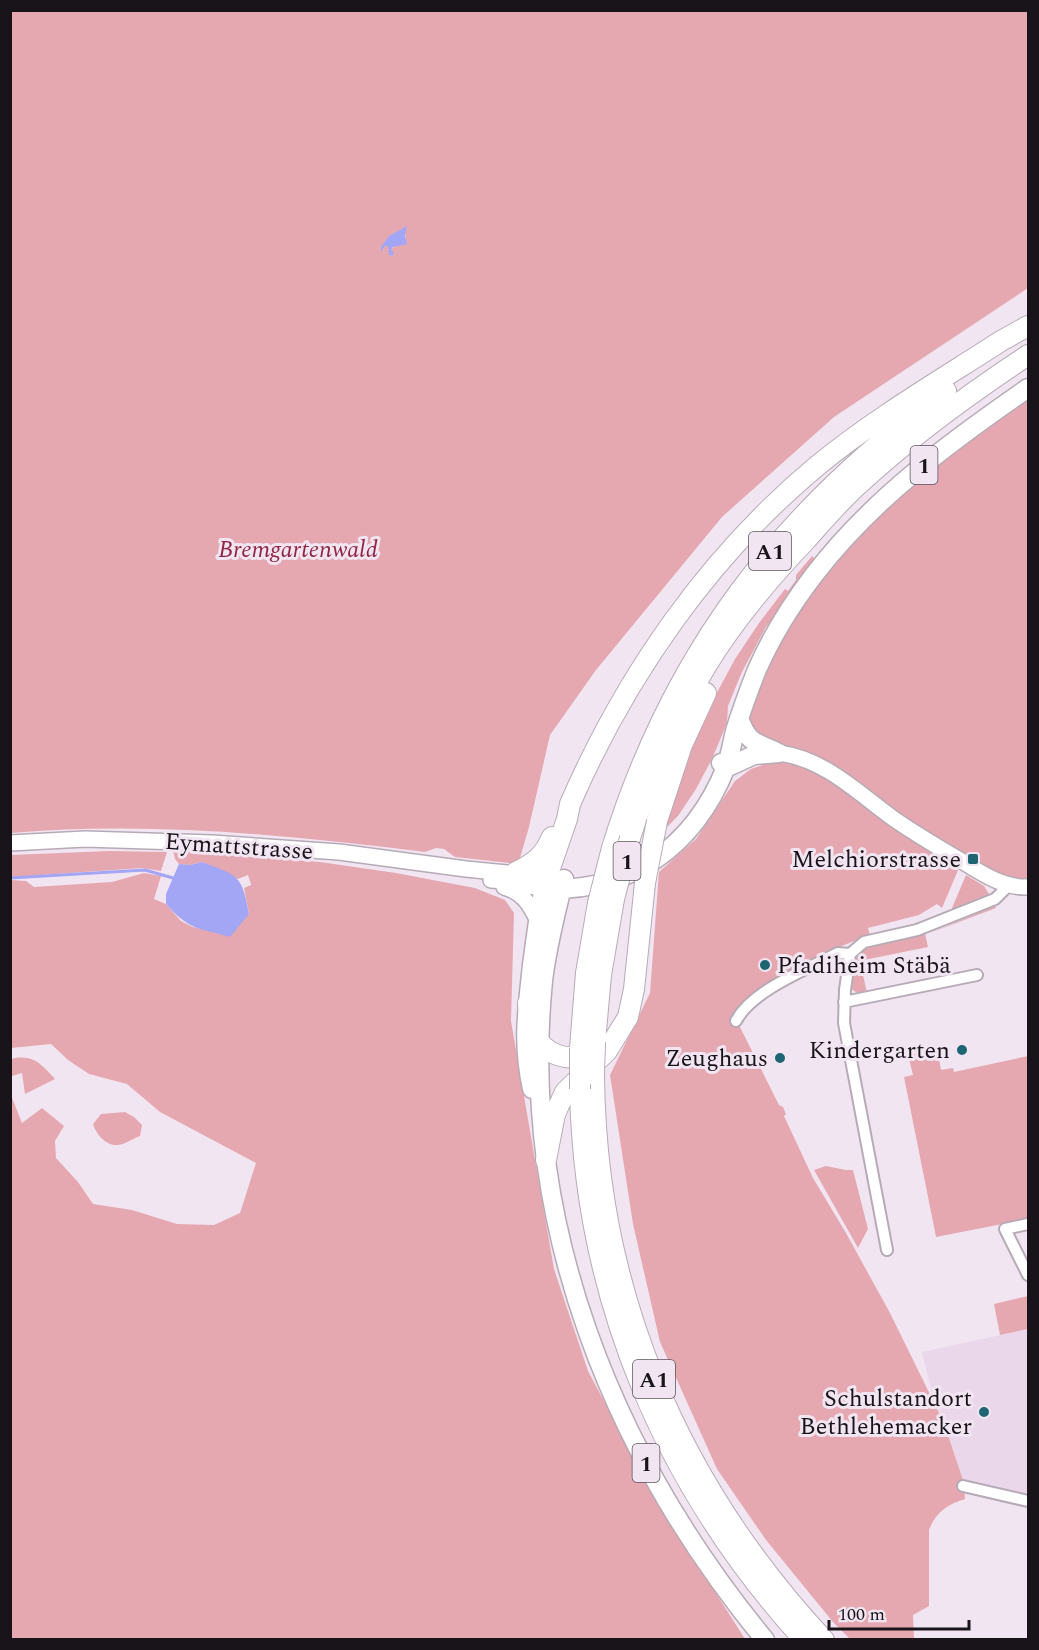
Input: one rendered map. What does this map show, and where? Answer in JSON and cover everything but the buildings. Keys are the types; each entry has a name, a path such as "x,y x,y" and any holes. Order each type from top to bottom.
{"highway":[{"path":"516,872 539,859 547,849 561,815 570,804 611,720 650,657 696,591 746,533 790,490 844,446 1000,341 1029,326"},
{"name":"A1","path":"606,901 612,848 635,779 665,711 707,638 759,565 808,509 863,456 933,401 1029,333"},
{"name":"A1","path":"804,1640 752,1578 709,1518 672,1454 641,1387 616,1318 597,1245 585,1172 580,1089 587,1045 586,972 606,901 665,747 705,668 749,604 857,485 944,414 1029,355"},
{"path":"546,1160 555,1114 566,1092 607,1051 622,1029 633,997 645,883 657,821 682,745 716,674 752,615 812,533"},
{"path":"554,883 570,804"},
{"path":"528,1003 531,1026 541,1044 560,1057 581,1058 593,1053 622,1029"},
{"name":"A1","path":"587,1045 594,1075 597,1145 609,1227 630,1314 655,1382 686,1448 722,1510 764,1570 824,1640"}],"main road":[{"name":"1","path":"721,763 725,741 737,724 755,675 773,636 801,593 831,555 864,518 901,484 960,437 1029,388"},
{"path":"737,724 749,740 779,753"},
{"path":"721,763 732,765 754,755 779,753 799,756 824,768 924,839 974,870 1009,885 1029,887"},
{"name":"Eymattstrasse","path":"491,880 554,883 580,878 640,855 671,833 721,763"},
{"name":"Eymattstrasse","path":"10,843 85,839 212,843 339,852 466,869 516,872 554,883"},
{"name":"Eymattstrasse","path":"466,869 499,886 517,891 537,919"},
{"name":"1","path":"554,883 537,919 525,1050 542,1132 559,1234 571,1282 595,1353 617,1405 651,1472 685,1530 726,1590 765,1640"},
{"name":"1","path":"542,1132 541,1044 554,883"}],"street":[{"path":"887,1250 846,1036 844,1002 850,954 864,942 918,930 994,899 1009,885"},
{"path":"736,1021 746,1006 763,993 838,953 850,954"},
{"path":"844,1002 977,975"},
{"path":"1029,1224 1005,1229 1029,1275"},
{"path":"963,1486 1029,1501"}],"shaded area":[{"name":"Schulstandort Bethlehemacker","path":"1028,1329 1028,1498 964,1483 944,1422 934,1401 922,1352"}],"green space":[{"name":"Bremgartenwald","path":"11,11 1028,11 1028,288 834,417 722,517 596,670 550,735 520,858 511,863 455,857 444,849 436,848 425,852 270,835 166,829 11,833","holes":["405,232 406,239 391,249 392,256 390,256 388,246 385,246 381,252 389,236"]},
{"path":"1028,400 1028,880 1005,876 964,856 942,908 937,904 919,915 868,928 870,935 839,947 764,987 746,1000 734,1015 779,1105 783,1107 786,1114 784,1116 813,1178 890,1313 944,1423 964,1483 965,1499 943,1510 929,1530 929,1606 913,1615 914,1639 850,1639 833,1622 766,1540 717,1469 660,1342 633,1224 610,1075 650,993 659,872 696,839 735,781 751,769 768,763 774,745 750,734 748,716 767,667 787,627 815,584 863,529 956,449"},
{"path":"812,556 818,562 789,602 766,627 742,672 728,706 727,723 696,789 678,816 663,831 672,789 714,698 735,659 759,623 785,589 788,591 796,580 796,575"},
{"path":"109,851 167,852 161,871 142,868 11,877 11,855"},
{"path":"173,851 320,862 396,873 475,888 505,900 514,913 511,1021 554,1269 588,1371 658,1502 745,1639 11,1639 11,1095 22,1123 42,1108 64,1126 55,1141 56,1158 78,1182 93,1204 132,1210 177,1224 214,1225 240,1213 256,1163 160,1112 127,1084 89,1074 68,1060 51,1044 11,1048 11,880 26,881 34,887 112,882 144,873 161,876 154,899 166,904 181,921 193,927 211,931 249,914 244,888 251,885 248,875 238,879 202,862 190,865 179,864"},
{"path":"966,875 984,886 989,894 953,910 952,908"},
{"path":"995,906 996,908 930,933"},
{"path":"925,933 928,947 864,960 865,968 862,970 867,993 859,993 852,989 856,957 863,948"},
{"path":"935,1050 938,1053 941,1070 953,1068 954,1072 1028,1056 1028,1219 936,1237 904,1077 913,1075 908,1055"},
{"path":"25,1058 36,1061 55,1079 25,1094 22,1073 12,1076 11,1095 11,1059"},
{"path":"125,1112 142,1125 140,1136 120,1145 113,1145 96,1132 93,1124 101,1114"},
{"path":"826,1166 853,1170 868,1229 858,1248 814,1170"},
{"path":"1028,1296 1028,1329 1000,1335 994,1304"}],"water":[{"path":"407,226 405,235 407,244 393,247 392,256 389,255 388,246 385,246 381,252 381,247 389,236"},
{"path":"202,862 231,874 241,884 244,891 249,914 230,937 188,923 166,904 166,894 179,864 190,865"}],"waterway":[{"path":"10,878 145,870 173,878"}],"place":[{"name":"Melchiorstrasse","path":"973,859"},
{"name":"Pfadiheim Stäbä","path":"765,965"},
{"name":"Kindergarten","path":"962,1050"},
{"name":"Zeughaus","path":"780,1058"},
{"name":"Schulstandort Bethlehemacker","path":"984,1412"}]}
